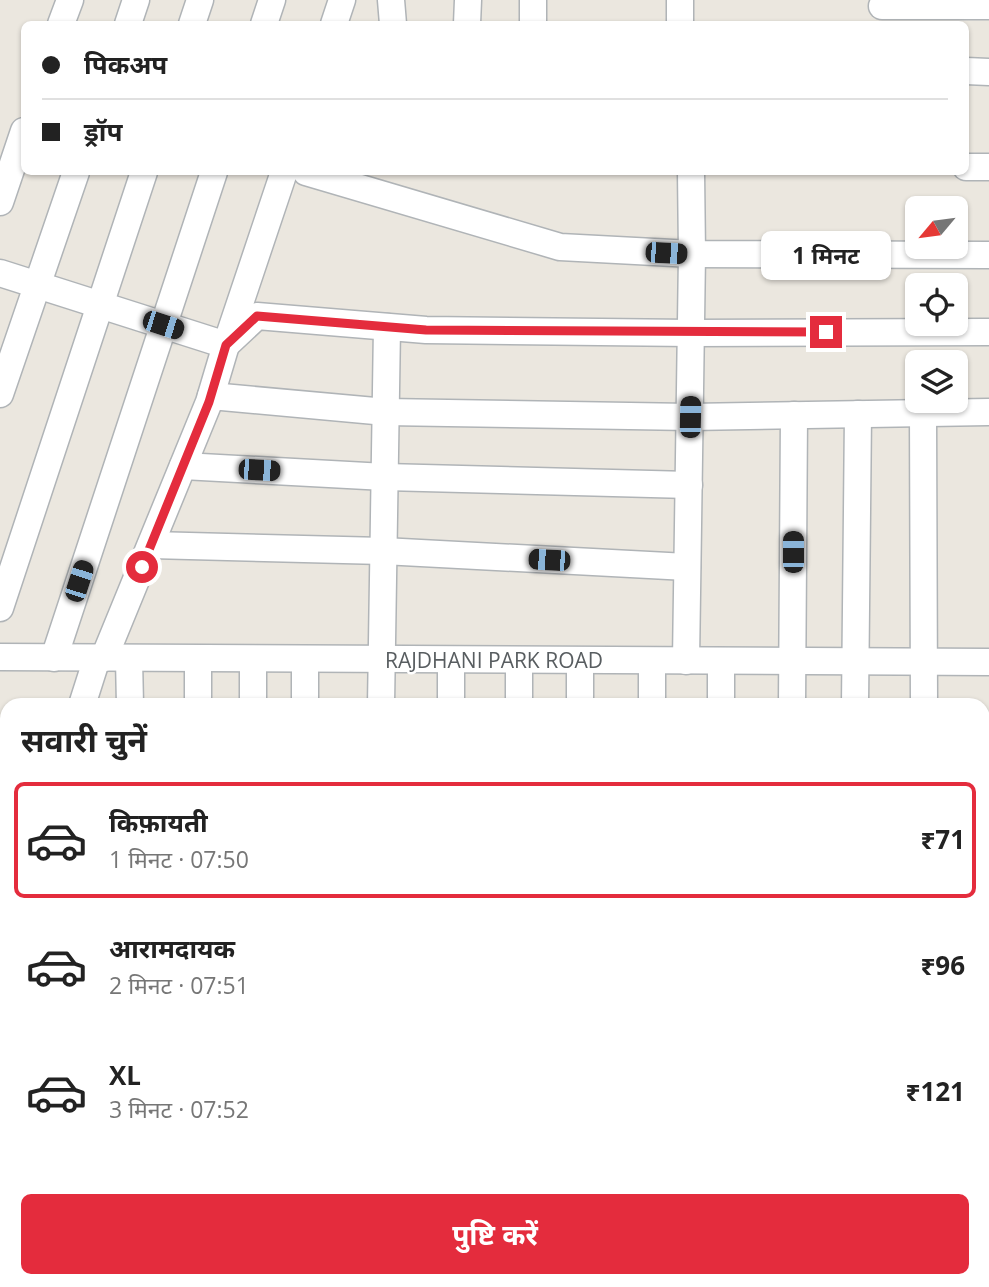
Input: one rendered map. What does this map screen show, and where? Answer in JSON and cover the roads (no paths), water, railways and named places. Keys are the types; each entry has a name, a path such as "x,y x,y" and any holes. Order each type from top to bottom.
{"street":[{"path":"62,21 70,0"},
{"path":"129,21 136,0"},
{"path":"193,21 200,0"},
{"path":"265,21 272,0"},
{"path":"335,21 342,0"},
{"path":"391,0 393,21"},
{"path":"467,21 468,0"},
{"path":"533,0 533,21"},
{"path":"680,0 680,21"},
{"path":"882,10 989,6"},
{"path":"969,71 989,72"},
{"path":"0,202 21,140"},
{"path":"969,167 989,167"},
{"path":"0,394 75,175"},
{"path":"0,608 143,175"},
{"path":"54,658 213,175"},
{"path":"86,698 110,658 151,545 211,396 283,175"},
{"path":"316,175 560,247 692,254 989,255"},
{"path":"686,661 691,175"},
{"path":"0,273 226,345"},
{"path":"226,345 257,316 426,330 989,332"},
{"path":"381,698 387,327"},
{"path":"211,396 386,412 690,417 923,413 924,698"},
{"path":"968,412 989,412"},
{"path":"855,698 858,414"},
{"path":"792,698 794,415"},
{"path":"183,466 384,477 689,485"},
{"path":"151,545 383,551 687,567"},
{"name":"RAJDHANI PARK ROAD","path":"0,657 989,662"},
{"path":"110,658 127,698"},
{"path":"198,659 198,698"},
{"path":"253,660 253,698"},
{"path":"304,660 305,698"},
{"path":"451,698 452,661"},
{"path":"519,661 519,698"},
{"path":"580,661 580,698"},
{"path":"652,661 653,698"},
{"path":"721,661 721,698"}]}
